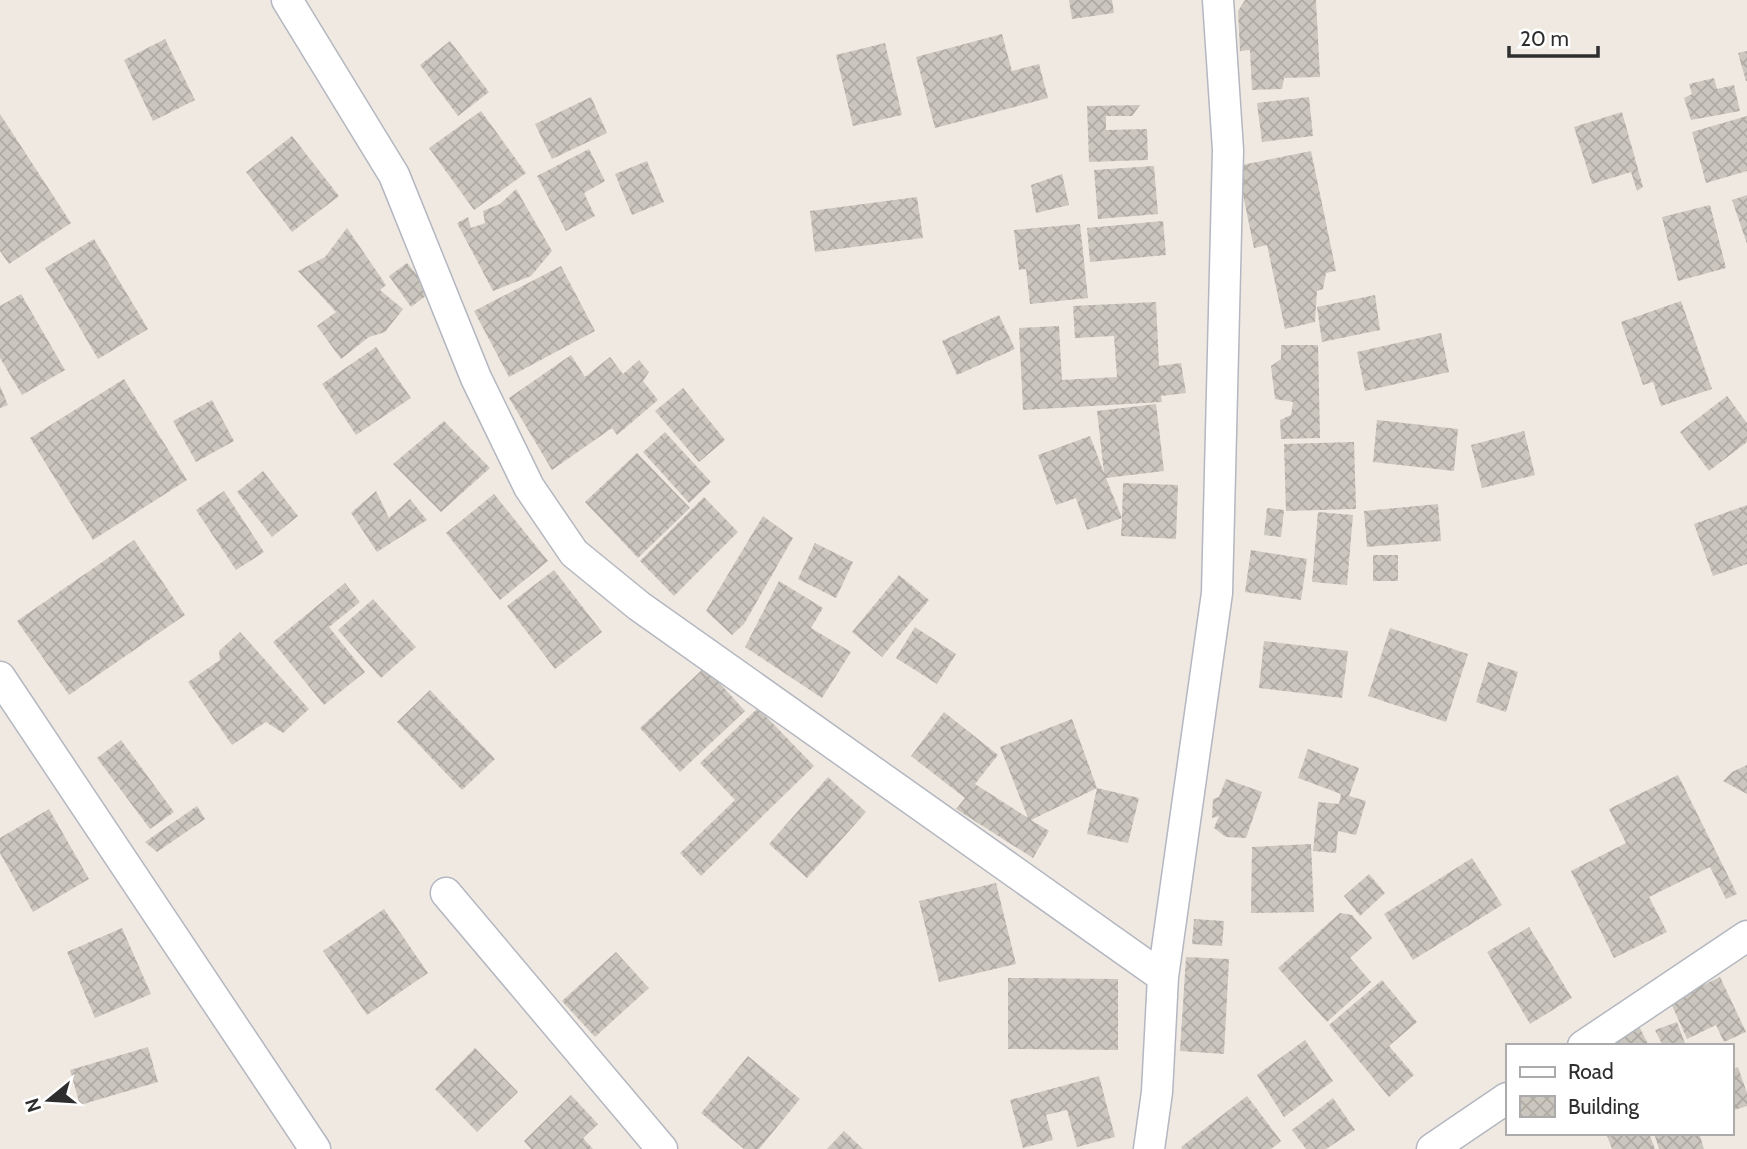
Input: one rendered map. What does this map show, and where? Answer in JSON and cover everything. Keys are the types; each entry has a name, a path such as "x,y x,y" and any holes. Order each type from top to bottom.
{"street":[{"path":"287,0 394,174 476,379 529,487 574,552 639,606 1163,977"},
{"path":"1149,1149 1157,1092 1163,977 1217,593 1228,150 1218,0"},
{"path":"0,677 315,1149"},
{"path":"446,893 662,1149"},
{"path":"1586,1044 1747,936"},
{"path":"1432,1149 1506,1099"}],"building":[{"path":"1069,0 1112,0 1114,13 1072,19"},
{"path":"1245,0 1316,0 1320,77 1284,78 1282,89 1252,90 1250,50 1240,51 1238,11"},
{"path":"1002,34 1012,71 1039,64 1048,98 935,128 916,57"},
{"path":"165,39 195,100 153,121 124,60"},
{"path":"450,41 489,92 458,116 420,65"},
{"path":"885,43 902,115 853,126 836,55"},
{"path":"1747,51 1747,81 1746,81 1738,53"},
{"path":"1714,78 1717,89 1734,85 1740,111 1691,120 1684,98 1692,94 1689,84"},
{"path":"591,97 607,133 552,159 535,124"},
{"path":"1309,97 1313,136 1262,142 1257,103"},
{"path":"1140,105 1132,116 1106,116 1106,130 1147,129 1148,160 1089,162 1087,106"},
{"path":"481,111 526,173 474,210 429,148"},
{"path":"1622,112 1643,187 1637,191 1631,172 1592,184 1574,127"},
{"path":"0,114 71,223 9,264 0,251"},
{"path":"1747,116 1747,171 1706,183 1692,132"},
{"path":"292,136 339,196 292,232 246,172"},
{"path":"589,149 605,181 584,193 595,216 566,231 537,176"},
{"path":"1311,151 1336,271 1326,273 1323,289 1317,291 1315,322 1285,329 1267,245 1254,248 1237,166"},
{"path":"647,161 664,202 632,215 615,174"},
{"path":"1154,166 1158,214 1098,219 1094,170"},
{"path":"1062,174 1069,205 1036,213 1031,185"},
{"path":"516,189 552,251 531,276 493,291 457,223 468,217 471,228 485,223 483,211 500,204"},
{"path":"1747,195 1747,244 1732,200"},
{"path":"917,197 923,238 815,252 810,211"},
{"path":"1710,205 1726,268 1678,281 1662,217"},
{"path":"1163,221 1166,255 1090,262 1087,228"},
{"path":"1080,224 1088,298 1030,304 1026,269 1019,270 1014,230"},
{"path":"347,228 386,285 380,290 403,309 385,332 369,337 341,359 317,326 336,312 298,271 325,257"},
{"path":"94,239 148,329 98,359 45,268"},
{"path":"407,263 431,292 411,307 389,276"},
{"path":"561,266 595,331 509,377 474,311"},
{"path":"21,294 65,370 22,395 0,358 0,306"},
{"path":"1375,295 1380,330 1322,342 1317,307"},
{"path":"1681,301 1712,389 1661,406 1653,382 1643,385 1621,322"},
{"path":"1156,302 1159,366 1181,363 1186,393 1161,396 1162,402 1023,410 1019,328 1059,326 1062,380 1117,377 1114,336 1075,338 1073,306"},
{"path":"999,315 1015,349 957,375 942,341"},
{"path":"1441,333 1449,372 1365,391 1357,352"},
{"path":"1281,345 1318,345 1320,438 1281,439 1280,420 1291,415 1293,402 1275,399 1271,366 1281,359"},
{"path":"376,347 411,398 356,435 322,384"},
{"path":"571,355 585,377 610,357 623,374 639,360 649,372 643,381 658,400 617,435 612,428 552,470 509,398"},
{"path":"124,379 187,480 93,540 30,438"},
{"path":"0,386 8,405 0,408"},
{"path":"683,388 725,440 699,462 655,411"},
{"path":"1727,396 1747,423 1747,442 1709,471 1680,432"},
{"path":"212,400 234,441 196,462 173,421"},
{"path":"1156,404 1164,471 1106,478 1122,518 1087,530 1076,498 1056,505 1038,455 1090,436 1104,473 1097,411"},
{"path":"1377,420 1458,429 1454,471 1373,462"},
{"path":"444,421 490,468 441,512 393,464"},
{"path":"1524,431 1535,475 1482,488 1471,445"},
{"path":"665,432 711,482 689,503 643,452"},
{"path":"1354,442 1356,509 1286,511 1284,444"},
{"path":"637,453 690,508 638,558 585,502"},
{"path":"263,471 298,516 272,537 237,492"},
{"path":"1123,483 1178,485 1176,539 1121,536"},
{"path":"224,491 264,552 236,570 196,510"},
{"path":"376,491 389,518 410,499 427,520 377,552 351,513"},
{"path":"494,494 548,561 500,600 446,533"},
{"path":"704,497 738,532 674,596 640,561"},
{"path":"1438,504 1441,541 1367,547 1364,511"},
{"path":"1747,505 1747,564 1713,576 1694,524"},
{"path":"1267,508 1284,510 1281,537 1264,535"},
{"path":"1318,512 1353,515 1347,585 1312,582"},
{"path":"763,516 793,538 744,624 732,635 706,611"},
{"path":"134,540 185,615 69,695 17,621"},
{"path":"815,543 853,562 836,598 798,579"},
{"path":"1251,550 1307,559 1301,600 1245,592"},
{"path":"1373,555 1398,555 1398,581 1373,581"},
{"path":"554,570 602,632 555,669 507,606"},
{"path":"899,575 929,600 882,657 852,632"},
{"path":"779,581 823,608 811,628 851,652 822,698 745,647"},
{"path":"345,583 360,602 329,627 365,672 324,705 273,642"},
{"path":"373,599 416,647 381,678 338,630"},
{"path":"915,627 956,654 937,684 896,658"},
{"path":"1390,628 1468,654 1446,722 1368,696"},
{"path":"240,632 309,709 283,733 266,722 232,745 188,682 220,660 219,651"},
{"path":"1264,641 1348,651 1342,698 1259,688"},
{"path":"1488,662 1518,672 1506,712 1476,702"},
{"path":"705,667 745,711 680,772 640,728"},
{"path":"430,690 495,759 462,790 397,722"},
{"path":"758,708 814,766 701,876 680,853 735,800 700,763"},
{"path":"944,712 998,755 975,784 1028,818 1000,747 1072,719 1097,788 1031,820 1049,831 1033,858 956,809 965,798 911,756"},
{"path":"121,740 174,812 150,829 97,758"},
{"path":"1308,749 1359,768 1349,796 1366,801 1356,835 1338,831 1336,853 1313,851 1318,802 1339,804 1341,794 1298,778"},
{"path":"1747,765 1747,794 1723,781 1732,772"},
{"path":"1678,775 1737,894 1726,899 1710,867 1649,897 1667,932 1614,958 1571,871 1626,843 1609,809"},
{"path":"828,777 866,812 807,878 769,844"},
{"path":"1226,779 1262,792 1246,838 1226,837 1214,828 1219,816 1212,818 1213,799 1219,797"},
{"path":"1097,788 1139,798 1128,843 1087,834"},
{"path":"197,806 205,819 157,852 145,842"},
{"path":"49,809 89,879 33,912 0,853 0,838"},
{"path":"1311,844 1314,912 1251,913 1252,847"},
{"path":"1472,858 1502,905 1413,960 1384,914"},
{"path":"1369,874 1385,893 1360,916 1344,896"},
{"path":"996,883 1016,964 939,982 919,901"},
{"path":"384,909 428,973 367,1015 323,951"},
{"path":"1340,913 1352,915 1372,938 1350,958 1371,982 1327,1022 1278,968"},
{"path":"1194,919 1224,921 1222,946 1192,944"},
{"path":"1529,927 1572,998 1530,1024 1487,952"},
{"path":"122,928 151,994 95,1018 67,952"},
{"path":"616,952 649,988 595,1037 562,1001"},
{"path":"1186,957 1229,959 1224,1054 1180,1051"},
{"path":"1720,977 1746,1032 1724,1042 1716,1025 1687,1039 1670,1001"},
{"path":"1008,978 1118,979 1118,1050 1008,1049"},
{"path":"1382,980 1417,1022 1389,1046 1414,1075 1389,1097 1329,1025"},
{"path":"1634,1016 1648,1044 1614,1043 1609,1029"},
{"path":"1677,1022 1685,1044 1662,1044 1655,1030"},
{"path":"1305,1040 1333,1081 1284,1117 1257,1075"},
{"path":"148,1047 158,1082 80,1105 70,1070"},
{"path":"475,1048 518,1092 477,1132 435,1089"},
{"path":"748,1056 800,1099 759,1149 744,1149 701,1113"},
{"path":"1738,1067 1747,1093 1747,1106 1733,1110 1733,1069"},
{"path":"1099,1076 1115,1137 1077,1147 1067,1110 1046,1115 1053,1140 1023,1148 1010,1100"},
{"path":"571,1095 598,1124 583,1138 593,1149 531,1149 524,1141"},
{"path":"1247,1096 1281,1141 1271,1149 1182,1149 1181,1147"},
{"path":"1333,1098 1355,1130 1326,1149 1306,1149 1292,1130"},
{"path":"844,1131 863,1149 827,1149"},
{"path":"1607,1135 1650,1135 1655,1149 1612,1149"},
{"path":"1655,1135 1700,1135 1704,1149 1659,1149"}]}
